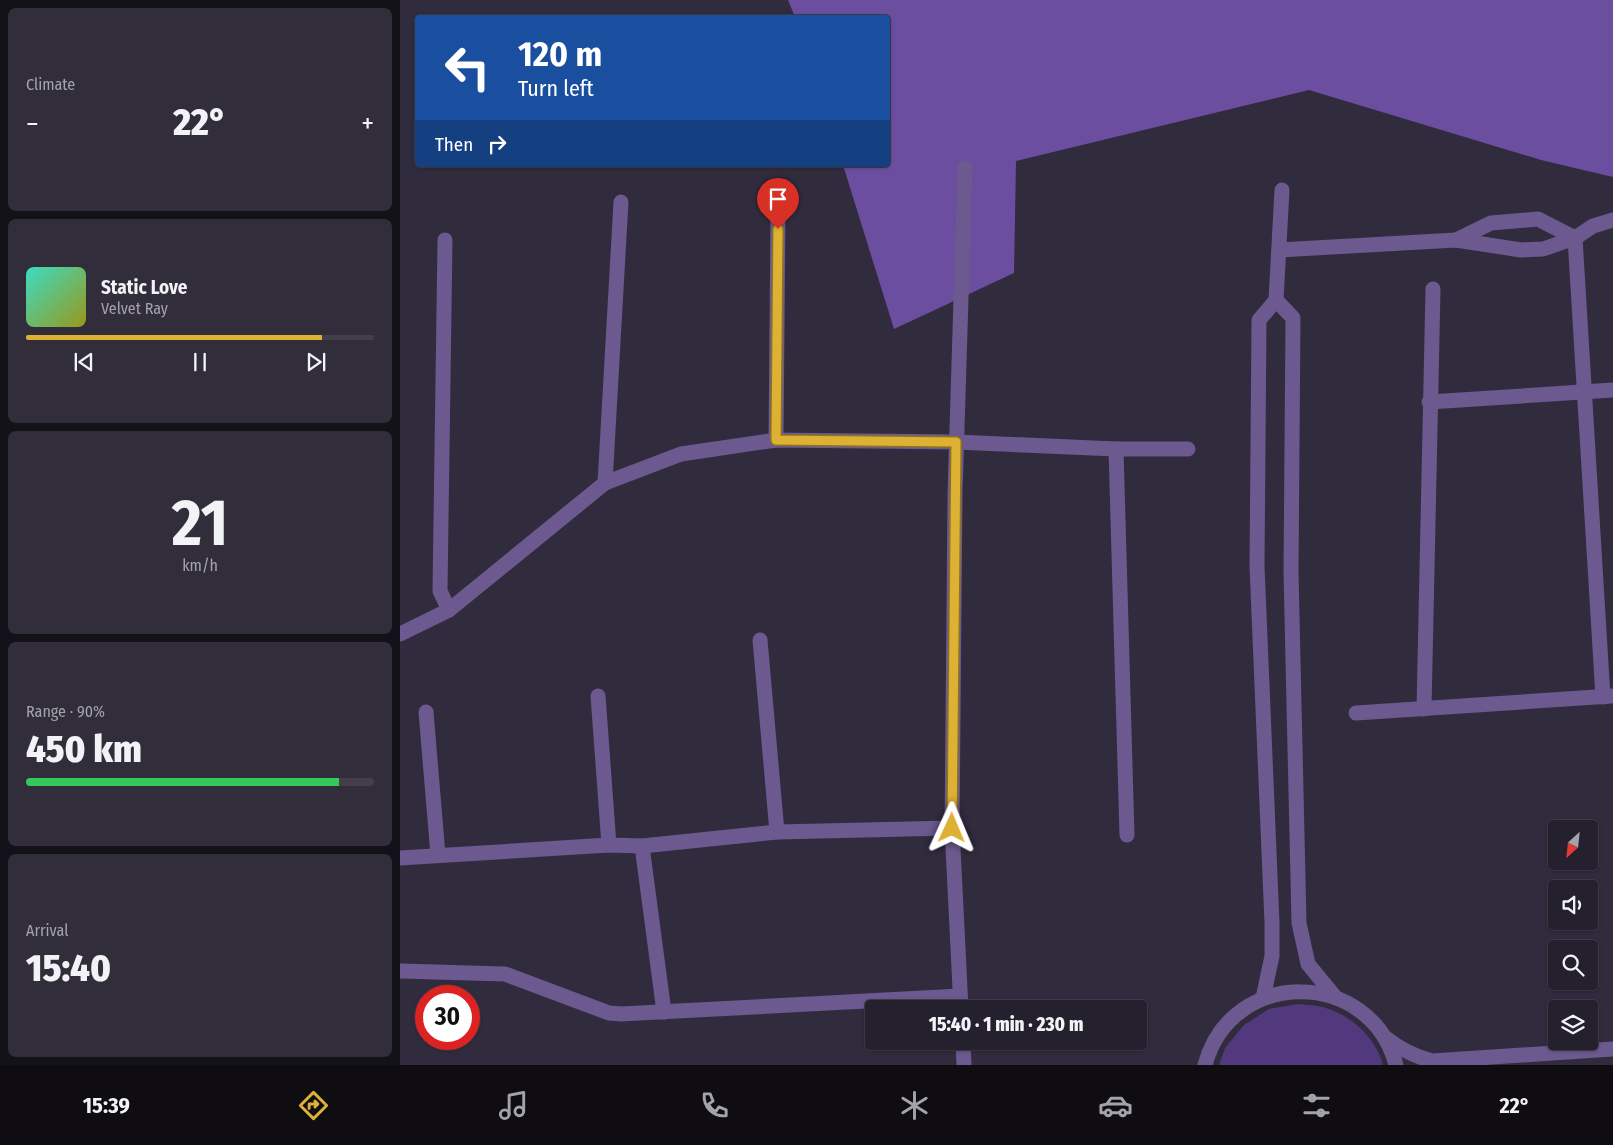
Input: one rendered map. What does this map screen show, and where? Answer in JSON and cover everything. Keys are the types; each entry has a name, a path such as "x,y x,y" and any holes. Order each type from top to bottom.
{"street":[{"path":"961,1000 952,828 956,442 964,168"},
{"path":"1263,998 1272,956 1272,923 1257,566 1259,320 1276,300 1282,190"},
{"path":"605,483 621,202"},
{"path":"776,440 778,210"},
{"path":"1456,240 1492,223 1538,220 1575,238"},
{"path":"1279,250 1456,240 1521,250 1543,249 1575,238 1593,226 1613,220"},
{"path":"1356,713 1608,696 1575,238"},
{"path":"445,240 440,592 449,610"},
{"path":"1424,709 1429,402 1433,289"},
{"path":"1276,300 1293,318 1291,572 1299,923 1308,964 1336,998"},
{"path":"1429,402 1613,390"},
{"path":"400,634 449,610 605,483 681,454 776,440 956,442 1116,449 1188,449"},
{"path":"1116,449 1127,836"},
{"path":"760,640 777,832"},
{"path":"598,696 609,845"},
{"path":"426,712 438,855"},
{"path":"400,858 609,845 642,846 777,832 952,828"},
{"path":"642,846 664,1012"},
{"path":"400,971 505,974 609,1013 621,1014 865,1006"},
{"path":"1203,1063 1225,1026 1243,1010 1263,998 1285,992 1300,991 1315,992 1336,998 1363,1013 1399,1049 1432,1061 1613,1049"},
{"path":"1384,1036 1396,1065"},
{"path":"963,1050 964,1065"}],"shaded area":[{"path":"788,0 1613,0 1613,177 1541,160 1309,90 1016,161 1014,273 894,329 844,167 890,167 890,15 794,15"},
{"path":"1298,1004 1326,1008 1354,1022 1369,1037 1380,1055 1383,1065 1219,1065 1225,1048 1244,1025 1269,1009"}],"route":[{"path":"778,229 776,440 956,442 952,828"}]}
